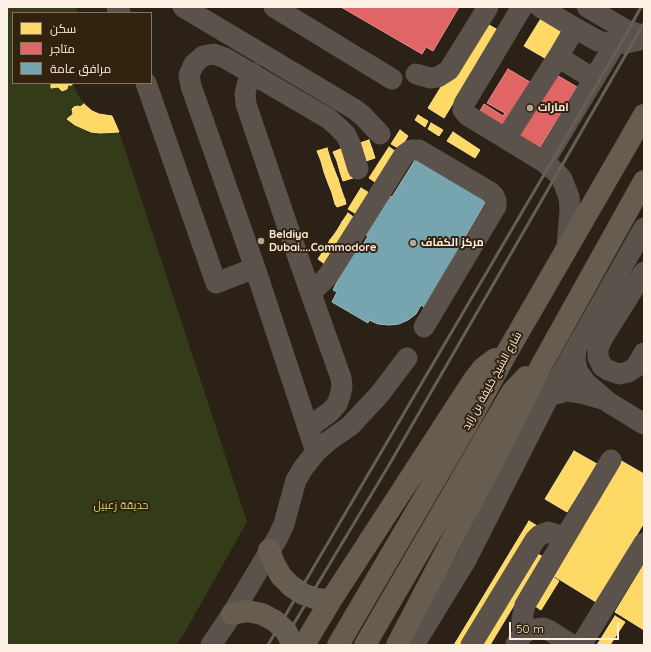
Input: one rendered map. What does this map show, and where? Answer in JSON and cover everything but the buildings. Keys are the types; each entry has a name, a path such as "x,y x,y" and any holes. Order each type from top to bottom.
{"main road":[{"name":"شارع الشيخ خليفة بن زايد","path":"338,645 467,425 567,247 644,115"},
{"name":"شارع الشيخ خليفة بن زايد","path":"365,645 512,392 520,382 541,366 644,182"},
{"path":"304,645 331,600 478,374 489,363 506,354"},
{"path":"397,645 541,366"},
{"path":"269,550 274,564 281,576 291,586 303,594 316,599 331,600"},
{"path":"232,614 247,611 262,614 275,621 286,632 293,645"}],"street":[{"path":"183,7 354,109 362,115 380,134"},
{"path":"274,7 392,79"},
{"path":"416,74 430,78 438,77 449,70 488,7"},
{"path":"522,7 463,107 463,110 467,115 544,162 562,179 569,197 570,210 567,247"},
{"path":"540,7 598,40 615,44 644,39"},
{"path":"587,7 601,12 626,30 644,36"},
{"path":"506,138 558,58 575,28"},
{"path":"544,162 615,44"},
{"path":"322,447 310,437 309,419 191,86 190,75 194,64 203,56 214,54 225,58 329,119 338,126 346,136 351,146 358,169"},
{"path":"558,58 594,79"},
{"path":"252,73 245,94 246,104 310,294 341,378 342,387 337,404 331,411 309,419"},
{"path":"146,84 216,283 256,268"},
{"path":"310,294 328,276 404,155 411,150 419,150 490,192 496,201 496,206 424,328"},
{"path":"414,645 466,560 548,396 644,228"},
{"path":"643,357 636,367 628,372 619,374 602,366 598,357 598,348 602,339 644,272"},
{"path":"576,349 575,361 578,372 586,383 608,402 644,424"},
{"path":"211,645 232,614 278,537 284,524 296,480 322,447 350,426 379,395 407,358"},
{"path":"548,396 567,391 581,393 608,402"},
{"path":"519,640 525,605 611,460"},
{"path":"470,645 535,540 540,535 548,532 564,537"},
{"path":"581,645 644,543"},
{"path":"431,645 460,596 464,585 466,560"},
{"path":"519,640 529,630 543,628 572,645"}],"green space":[{"name":"حديقة زعبيل","path":"7,7 76,7 78,12 12,12 12,84 72,84 87,107 99,114 112,116 121,137 247,522 185,632 176,645 7,645"}],"railway":[{"path":"268,645 641,7"},
{"path":"281,645 389,465 644,23"}],"place":[{"name":"امارات","path":"530,108"},
{"name":"Beldiya Dubai....Commodore","path":"261,241"},
{"name":"مركز الكفاف","path":"413,243"}]}
